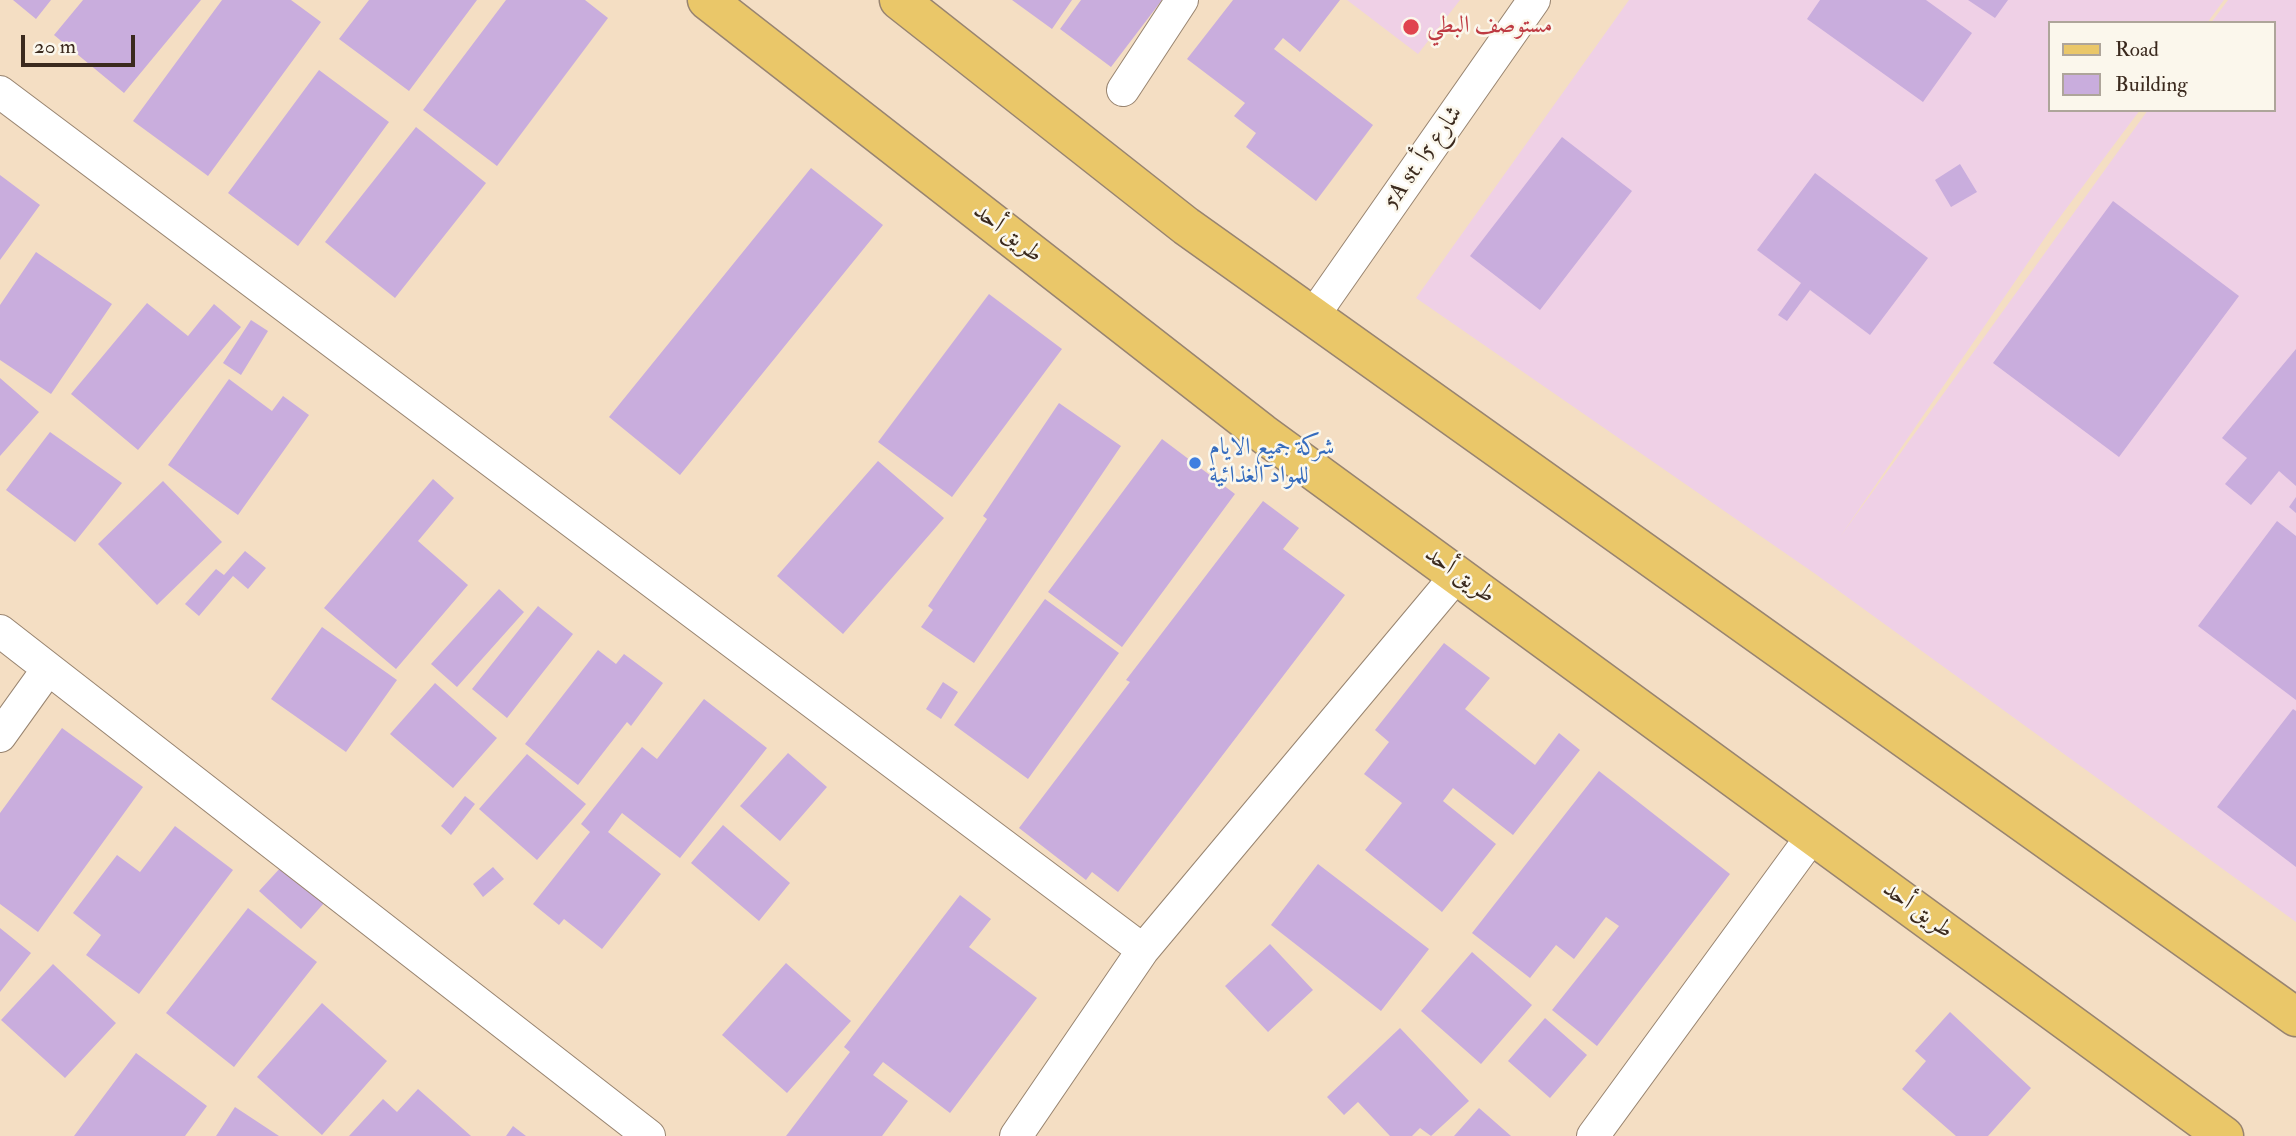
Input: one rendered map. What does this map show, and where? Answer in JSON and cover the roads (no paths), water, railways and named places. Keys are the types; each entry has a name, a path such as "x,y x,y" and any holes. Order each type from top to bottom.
{"main road":[{"name":"طريق أحد","path":"707,0 1262,433 2224,1136"},
{"path":"899,0 1186,226 2296,1017"}],"street":[{"path":"1123,90 1182,0"},
{"name":"5A st. شارع 5أ","path":"1313,316 1534,0"},
{"path":"0,92 1143,950"},
{"path":"1016,1136 1143,950 1457,575"},
{"path":"0,631 649,1136"},
{"path":"0,736 48,668"},
{"path":"1593,1136 1813,835"}],"place":[{"name":"مستوصف البطي","path":"1411,27"},
{"name":"شركة جميع الايام للمواد الغذائية","path":"1195,463"}]}
